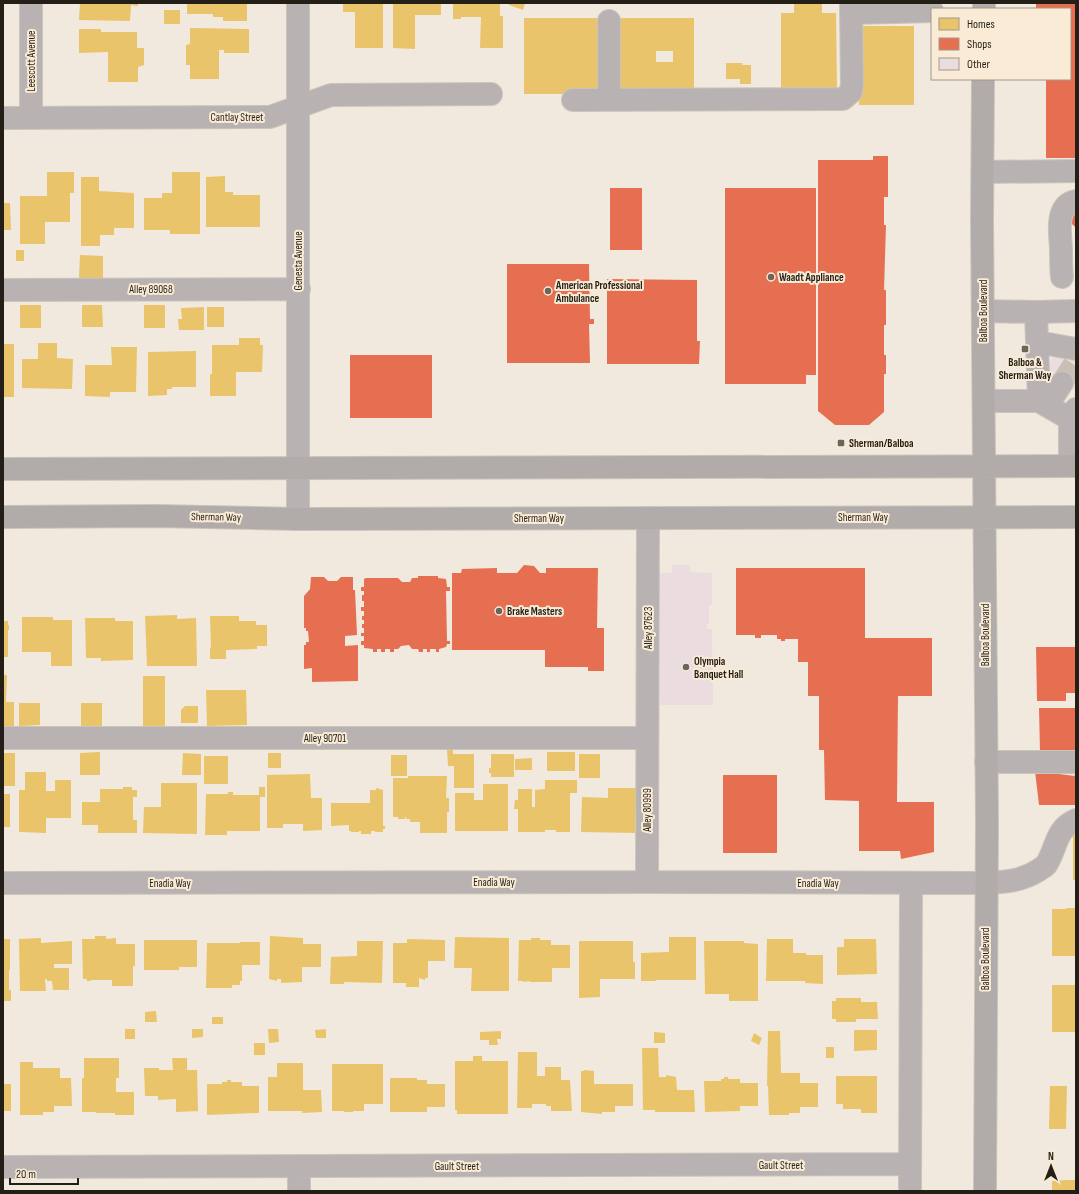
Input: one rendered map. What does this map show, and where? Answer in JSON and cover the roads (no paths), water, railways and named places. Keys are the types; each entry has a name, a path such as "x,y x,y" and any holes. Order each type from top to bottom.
{"main road":[{"name":"Balboa Boulevard","path":"984,80 983,311 986,762 984,1191"},
{"path":"3,469 1073,466"},
{"name":"Sherman Way","path":"3,517 156,516 298,519 1076,517"}],"street":[{"name":"Leescott Avenue","path":"31,3 31,118"},
{"name":"Genesta Avenue","path":"298,3 298,519"},
{"path":"574,100 843,98 851,92 852,84 851,8 931,11"},
{"path":"609,21 609,100"},
{"name":"Cantlay Street","path":"3,118 270,117 331,95 491,94"},
{"path":"983,172 1076,171"},
{"path":"1062,277 1060,222 1062,211 1066,206 1076,201"},
{"name":"Alley 89068","path":"3,290 298,288"},
{"path":"983,311 1076,311"},
{"path":"1036,312 1037,342 1043,403"},
{"path":"1037,342 1076,348"},
{"path":"1043,403 1062,383"},
{"path":"984,401 1043,403 1074,416 1073,466"},
{"name":"Alley 87623","path":"647,738 648,518"},
{"name":"Alley 90701","path":"3,738 647,738"},
{"name":"Alley 80999","path":"647,738 647,882"},
{"path":"986,762 1076,762"},
{"name":"Enadia Way","path":"3,883 647,882 986,884 1014,881 1030,876 1045,866 1059,834 1069,824 1076,820"},
{"path":"910,1191 911,884"},
{"name":"Gault Street","path":"3,1167 910,1164"},
{"path":"299,1167 299,1191"}],"tunnel":[{"path":"1062,383 1076,361"}],"place":[{"name":"Waadt Appliance","path":"771,277"},
{"name":"American Professional Ambulance","path":"548,291"},
{"name":"Balboa & Sherman Way","path":"1025,349"},
{"name":"Sherman/Balboa","path":"841,443"},
{"name":"Brake Masters","path":"499,611"},
{"name":"Olympia Banquet Hall","path":"686,667"}]}
